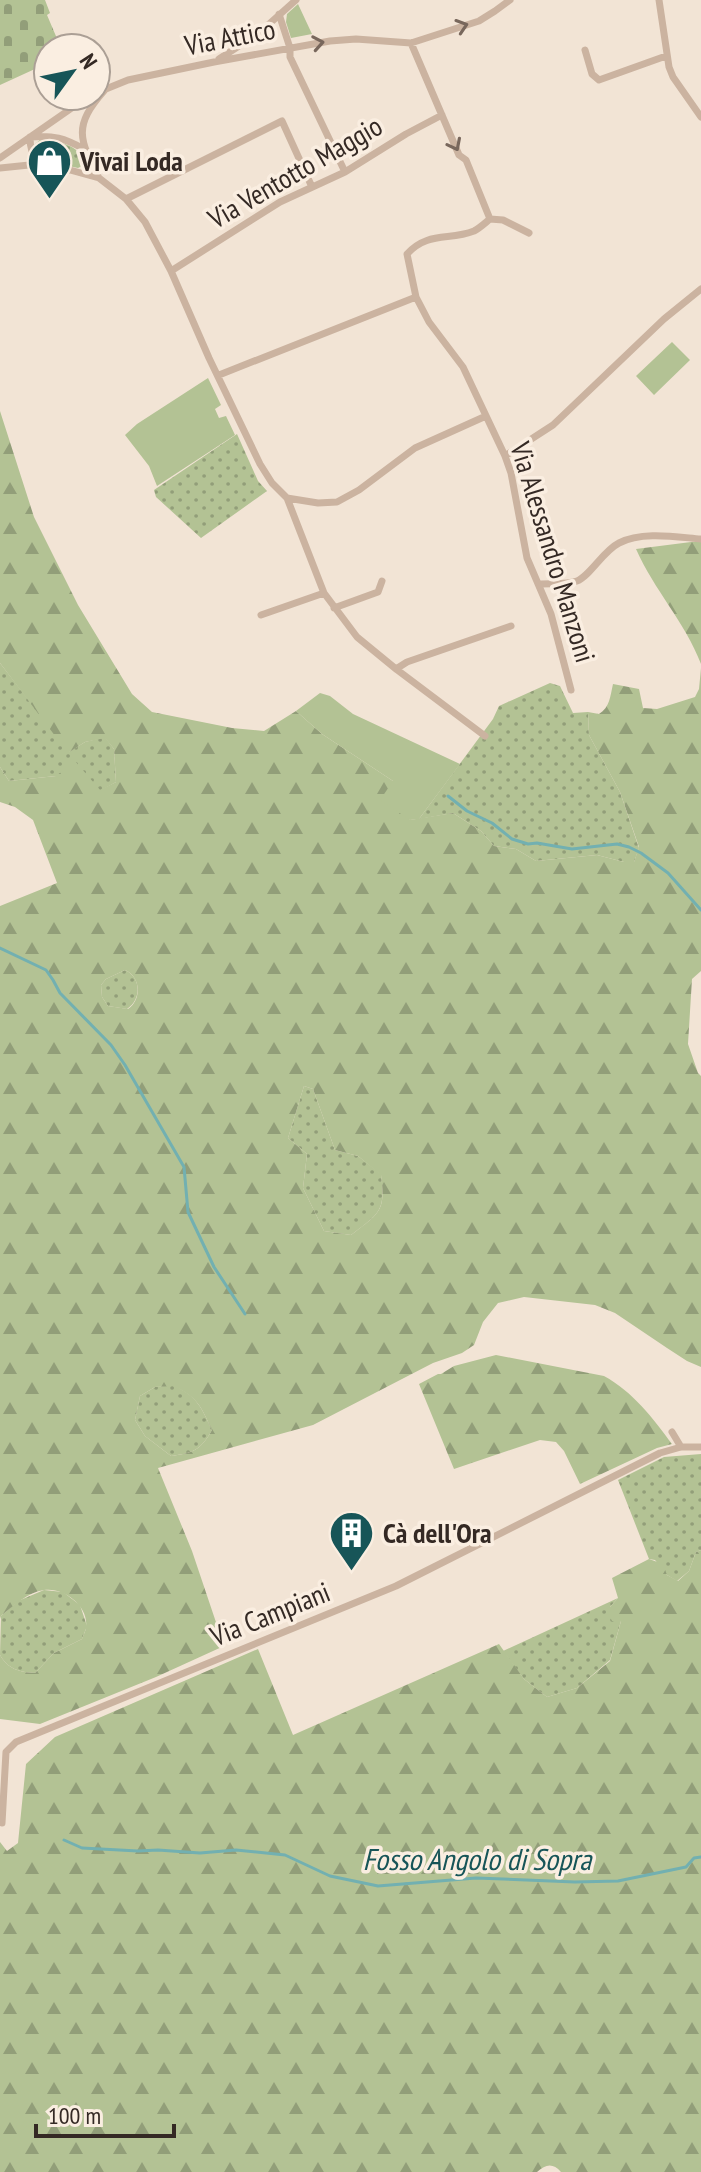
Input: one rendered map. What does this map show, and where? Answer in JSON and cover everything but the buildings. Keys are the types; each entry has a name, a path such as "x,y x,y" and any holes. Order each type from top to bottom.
{"street":[{"path":"279,0 290,57 345,172"},
{"path":"214,62 254,37 296,0"},
{"name":"Via Attico","path":"112,86 214,62 330,41 356,39 411,43 479,21 510,0"},
{"path":"659,0 666,56 673,77 701,117"},
{"path":"254,37 254,48 258,54"},
{"path":"411,43 490,219 503,220 529,233"},
{"path":"585,50 592,74 599,80 666,56"},
{"path":"0,158 66,112"},
{"path":"89,112 84,122 84,150 99,178 126,199 145,222 171,271 260,464 272,483 287,498 324,593 357,637 485,736"},
{"name":"Via Ventotto Maggio","path":"171,271 280,202 345,172 442,115"},
{"path":"126,199 282,121 312,187"},
{"path":"30,137 47,135 65,139 84,150"},
{"path":"30,137 30,146 39,164"},
{"path":"0,168 39,164 99,178"},
{"name":"Via Alessandro Manzoni","path":"490,219 475,231 425,240 407,254 416,297 429,322 463,367 505,456 527,558 551,614 571,690"},
{"path":"505,456 553,425 664,319 701,289"},
{"path":"219,375 416,297"},
{"path":"287,498 318,503 337,502 359,490 415,448 486,416"},
{"path":"539,584 574,583 584,578 619,543 648,536 701,539"},
{"path":"334,608 378,592 382,581"},
{"path":"261,615 324,593"},
{"path":"396,669 407,662 511,626"},
{"path":"672,1432 681,1447"},
{"name":"Via Campiani","path":"2,1823 6,1752 16,1742 396,1586 642,1461 681,1447 701,1447"}],"green space":[{"path":"0,0 45,0 54,32 32,32 32,70 0,85"},
{"path":"298,4 312,34 291,38 287,14"},
{"path":"41,139 60,142 76,150 84,159 82,166 78,168 42,160 34,145"},
{"path":"672,342 690,360 654,395 636,376"},
{"path":"208,378 221,405 215,409 219,418 226,416 235,435 157,486 149,466 125,435"},
{"path":"0,411 34,517 78,605 132,694 152,712 232,728 264,731 296,711 322,734 393,781 410,820 453,813 481,831 494,846 516,849 536,861 597,855 634,862 639,847 620,792 589,735 588,712 599,714 605,708 613,684 639,689 643,708 657,709 695,697 701,668 701,971 692,979 688,1044 701,1076 701,1367 615,1313 595,1305 524,1297 498,1303 483,1322 474,1345 462,1353 433,1363 313,1425 158,1468 192,1551 224,1646 40,1724 0,1719 0,1655 14,1669 35,1673 54,1653 82,1639 86,1619 79,1605 67,1595 44,1590 27,1596 0,1619 0,906 57,883 33,820 15,807 0,802 0,767 9,781 56,776 75,761 100,790 116,782 114,749 105,738 85,742 68,753 0,663","holes":["125,970 137,983 136,1000 128,1009 108,1006 102,997 101,985 106,979","304,1086 313,1089 335,1150 358,1156 381,1175 381,1204 374,1216 351,1235 324,1231 303,1188 307,1154 288,1138","173,1386 188,1394 201,1409 212,1430 196,1449 171,1456 145,1436 135,1420 140,1396 155,1387"]},
{"path":"237,434 258,481 267,491 201,538 156,497 154,490"},
{"path":"701,542 701,664 687,634 636,549"},
{"path":"0,663 69,752 85,742 105,737 114,749 116,782 100,791 56,776 9,781 0,767"},
{"path":"550,683 560,686 573,713 588,712 589,735 620,792 639,848 634,862 597,855 536,861 516,849 494,846 481,831 453,813 419,819 493,719 499,706"},
{"path":"320,693 330,696 353,714 460,764 419,819 410,820 380,800 393,781 322,734 296,711"},
{"path":"125,970 137,983 135,1000 127,1009 108,1006 102,997 101,985 106,979"},
{"path":"304,1086 313,1089 335,1150 358,1156 381,1174 381,1204 374,1216 351,1235 324,1231 303,1188 307,1154 288,1138"},
{"path":"496,1355 604,1376 650,1415 672,1444 580,1484 564,1451 556,1442 540,1440 454,1469 419,1384 454,1366"},
{"path":"173,1385 198,1403 212,1430 196,1449 171,1456 145,1436 135,1420 140,1396 155,1387"},
{"path":"701,1454 701,1550 696,1552 689,1571 677,1581 667,1575 655,1560 649,1559 618,1480 664,1457"},
{"path":"701,1550 701,2172 561,2172 549,2166 537,2172 0,2172 0,1842 7,1851 18,1843 26,1764 55,1737 258,1649 293,1735 499,1644 524,1679 547,1697 577,1688 610,1661 621,1621 612,1621 609,1615 610,1607 618,1598 612,1578 649,1559 663,1564 667,1575 678,1581 689,1571 696,1552"},
{"path":"44,1590 63,1592 80,1605 87,1626 82,1639 54,1653 35,1673 19,1671 10,1667 0,1655 1,1616 18,1601"},
{"path":"618,1598 610,1607 621,1621 610,1660 577,1688 547,1697 524,1679 503,1651"}],"water":[{"path":"361,1542 365,1553 343,1561 339,1551"}],"waterway":[{"path":"448,796 512,839 528,844 572,849 617,844 629,847 668,873 701,910"},
{"path":"0,948 46,970 60,993 111,1045 125,1065 184,1167 188,1212 214,1267 245,1314"},
{"name":"Fosso Angolo di Sopra","path":"64,1840 82,1848 200,1853 236,1850 285,1855 330,1876 378,1886 476,1878 618,1881 686,1867 694,1858 701,1857"}],"place":[{"name":"Vivai Loda","path":"49,200"},
{"name":"Cà dell'Ora","path":"352,1572"}]}
